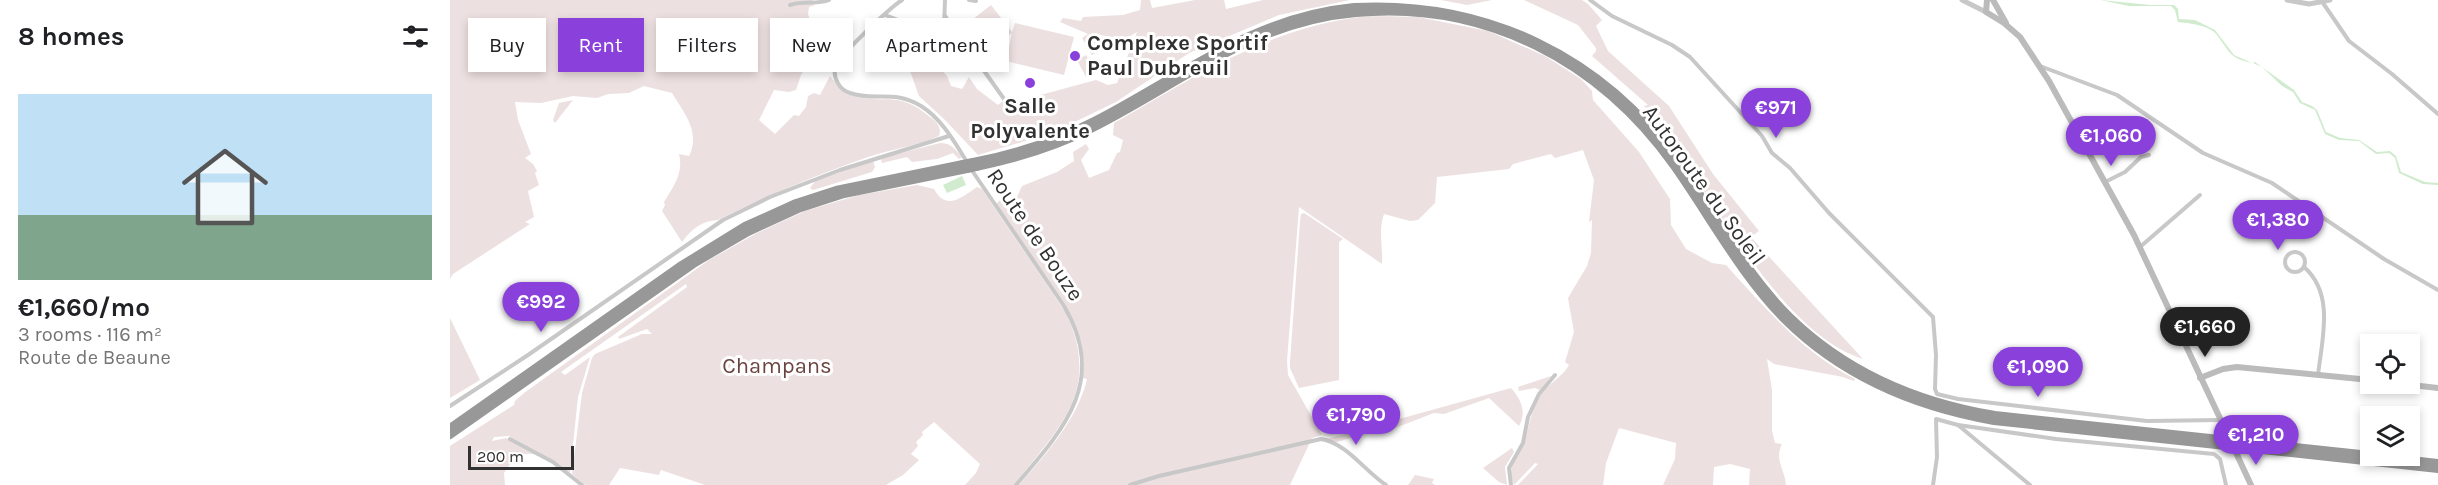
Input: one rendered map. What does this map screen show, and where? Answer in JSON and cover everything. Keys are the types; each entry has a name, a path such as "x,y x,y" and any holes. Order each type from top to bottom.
{"highway":[{"name":"Autoroute du Soleil","path":"974,165 1038,145 1078,129 1211,53 1249,34 1281,22 1322,12 1364,6 1412,6 1463,14 1510,28 1549,45 1585,67 1620,95 1640,114 1669,150 1741,256 1779,305 1825,347 1877,379 1930,400 1995,415 2360,454"},
{"name":"Autoroute du Soleil","path":"450,428 680,266 739,230 783,208 829,192 880,180 1033,153 1081,134 1220,55 1283,28 1330,16 1364,12 1406,12 1454,18 1496,29 1540,47 1576,68 1614,97 1643,126 1665,153 1740,266 1775,309 1827,356 1886,390 1940,410 2002,422 2438,469"},
{"name":"Autoroute du Soleil","path":"450,435 683,272 742,235 785,214 844,194 965,166"},
{"path":"2420,461 2438,463"}],"main road":[{"path":"1985,0 1987,12 2008,26 2023,41 2040,66 2105,182 2140,247 2251,485"},
{"path":"1987,12 1992,10 1994,2"},
{"path":"1994,2 2008,26"},
{"path":"2200,378 2233,367 2360,379"},
{"path":"2420,386 2438,388"}],"street":[{"path":"790,5 802,1 818,3 829,0"},
{"name":"Route de Bouze","path":"902,0 843,55 835,67 836,80 845,91 852,94 893,96 916,104 933,116 950,136 1064,306 1073,324 1081,352 1080,384 1074,408 1048,448 1016,485"},
{"path":"945,0 945,16 1014,113"},
{"path":"969,0 975,1"},
{"path":"1590,0 1612,16 1672,45 1690,57 1764,138 1772,153 1787,165 1830,213 1933,317 1936,355 1935,390 1938,394 1968,400 2128,419 2200,422 2220,420"},
{"path":"1962,0 1987,12"},
{"path":"1975,6 1985,0"},
{"path":"2287,0 2302,3 2323,3 2330,0"},
{"path":"2323,3 2349,41 2402,81 2438,114"},
{"path":"885,15 893,18"},
{"path":"2040,66 2117,95 2203,153 2272,183 2384,259 2438,290"},
{"path":"450,406 723,220 770,197 840,170 950,136"},
{"path":"2105,182 2125,172 2141,157 2149,155"},
{"path":"2140,247 2200,195"},
{"path":"2304,267 2298,272 2291,271 2286,264 2287,257 2295,252 2302,254 2305,261 2304,267 2314,279 2324,302 2318,375"},
{"path":"1511,485 1509,468 1523,443 1528,417 1539,394 1555,375"},
{"path":"1933,485 1937,457 1936,419 2056,439 2214,454 2220,459 2226,485"},
{"path":"1958,424 2030,485"},
{"path":"510,439 553,462 582,485"},
{"path":"1130,485 1159,476 1316,440 1326,440 1336,445 1386,485"}],"green space":[{"path":"450,0 812,0 815,5 809,7 809,18 770,18 770,72 803,72 796,90 789,92 774,90 759,120 775,134 794,115 799,116 806,107 808,96 814,93 820,95 830,76 847,94 908,103 933,119 940,130 939,136 868,157 773,194 718,220 702,224 682,242 662,211 664,202 679,174 679,154 689,156 693,139 690,123 672,93 644,86 629,93 608,94 597,98 573,96 541,103 515,102 518,120 531,154 525,158 533,164 537,171 535,173 539,185 528,191 534,217 525,222 530,224 453,274 450,279"},
{"path":"1141,0 1150,0 1152,8 1195,0 1224,0 1226,9 1263,0 1350,0 1279,15 1189,53 1116,102 1052,133 978,155 919,96 910,72 944,72 951,86 962,89 969,77 977,89 998,105 1003,101 1009,108 1033,97 1096,80 1108,85 1117,83 1137,32 1125,39 1093,34 1101,50 1092,55 1082,38 1088,34 1060,22 1063,18 1081,21 1083,17 1123,15 1140,10"},
{"path":"1441,0 1492,0 1467,5"},
{"path":"1524,0 1582,0 1588,4 1602,20 1596,26 1608,51 1669,106 1713,174 1759,231 1751,237 1863,359 1838,348 1815,331 1772,287 1735,237 1703,190 1697,177 1644,106 1648,105 1592,56 1596,48 1578,25"},
{"path":"991,5 1001,18 974,18"},
{"path":"1418,17 1488,31 1545,56 1581,79 1592,91 1593,100 1639,152 1670,199 1671,225 1686,249 1712,263 1726,265 1770,313 1802,343 1855,379 1854,381 1774,364 1767,359 1772,390 1772,431 1775,443 1782,444 1779,460 1786,485 1749,485 1750,469 1730,464 1714,467 1713,485 1663,485 1675,459 1676,443 1619,428 1606,463 1603,485 1518,485 1538,464 1535,463 1514,485 1511,474 1512,466 1524,444 1537,402 1543,391 1563,374 1569,365 1565,362 1574,332 1568,298 1587,266 1591,253 1592,220 1589,222 1594,180 1583,150 1555,158 1551,154 1513,164 1509,169 1437,177 1435,203 1418,220 1410,221 1384,214 1381,233 1382,264 1299,207 1287,361 1288,375 1322,435 1312,438 1290,485 1019,485 1050,449 1068,422 1083,394 1087,379 1082,378 1084,365 1081,342 1073,320 996,204 1000,200 1016,199 1022,186 1057,172 1074,161 1073,152 1086,144 1089,149 1081,160 1089,178 1109,170 1117,153 1120,152 1123,140 1113,135 1114,123 1200,74 1258,45 1320,24 1353,18"},
{"path":"1015,23 1074,37 1064,75 1009,62 1012,33 1009,35 1009,28 1012,32"},
{"path":"1086,55 1096,71 1086,77 1077,60"},
{"path":"573,100 555,123 553,120 559,103"},
{"path":"940,143 950,145 962,157 959,159 953,153 937,159 912,162 907,157 882,163 881,158"},
{"path":"873,161 875,167 872,172 813,190 810,188 816,180"},
{"name":"Champans","path":"917,185 934,189 944,200 949,201 960,198 977,187 982,189 1066,313 1076,340 1079,365 1077,386 1070,406 1060,426 1014,485 965,485 976,473 980,464 934,422 922,432 923,435 916,442 918,446 911,454 919,460 903,475 886,485 705,485 661,470 659,475 620,468 609,485 585,485 572,474 582,393 592,358 595,354 642,334 652,334 647,329 619,339 618,337 687,287 686,284 561,372 565,375 590,357 578,397 570,473 553,460 509,436 494,437 492,441 506,438 538,456 527,454 514,460 504,473 505,485 450,485 450,446 514,405 524,393 709,260 757,233 805,211 859,195"},
{"path":"1304,213 1343,239 1339,242 1339,380 1299,388 1290,368 1290,362 1300,221 1301,214"},
{"path":"450,318 480,380 450,398"},
{"path":"1551,376 1540,390 1535,388 1519,391 1518,387"},
{"path":"1511,388 1522,406 1523,416 1519,426 1489,398 1444,414 1434,413 1395,428 1386,428 1333,443 1327,439"},
{"path":"1512,448 1514,452 1505,467 1507,485 1499,482 1483,468"},
{"path":"1415,475 1434,479 1432,483 1435,485 1408,485"}],"shaded area":[{"path":"2100,0 2174,5 2178,9 2179,19 2195,20 2215,30 2234,55 2252,63 2234,56 2209,29 2178,22 2175,10 2171,6 2129,6"},
{"path":"2262,67 2294,90 2302,102 2317,110 2326,132 2340,138 2359,140 2377,152 2390,151 2396,156 2401,172 2425,182 2438,183 2438,185 2423,184 2399,173 2395,158 2389,153 2376,154 2359,141 2339,140 2325,134 2315,110 2300,103 2293,92 2282,86"},
{"path":"962,176 966,185 947,193 943,185"}],"place":[{"name":"Complexe Sportif Paul Dubreuil","path":"1075,56"},
{"name":"Salle Polyvalente","path":"1030,83"}]}
